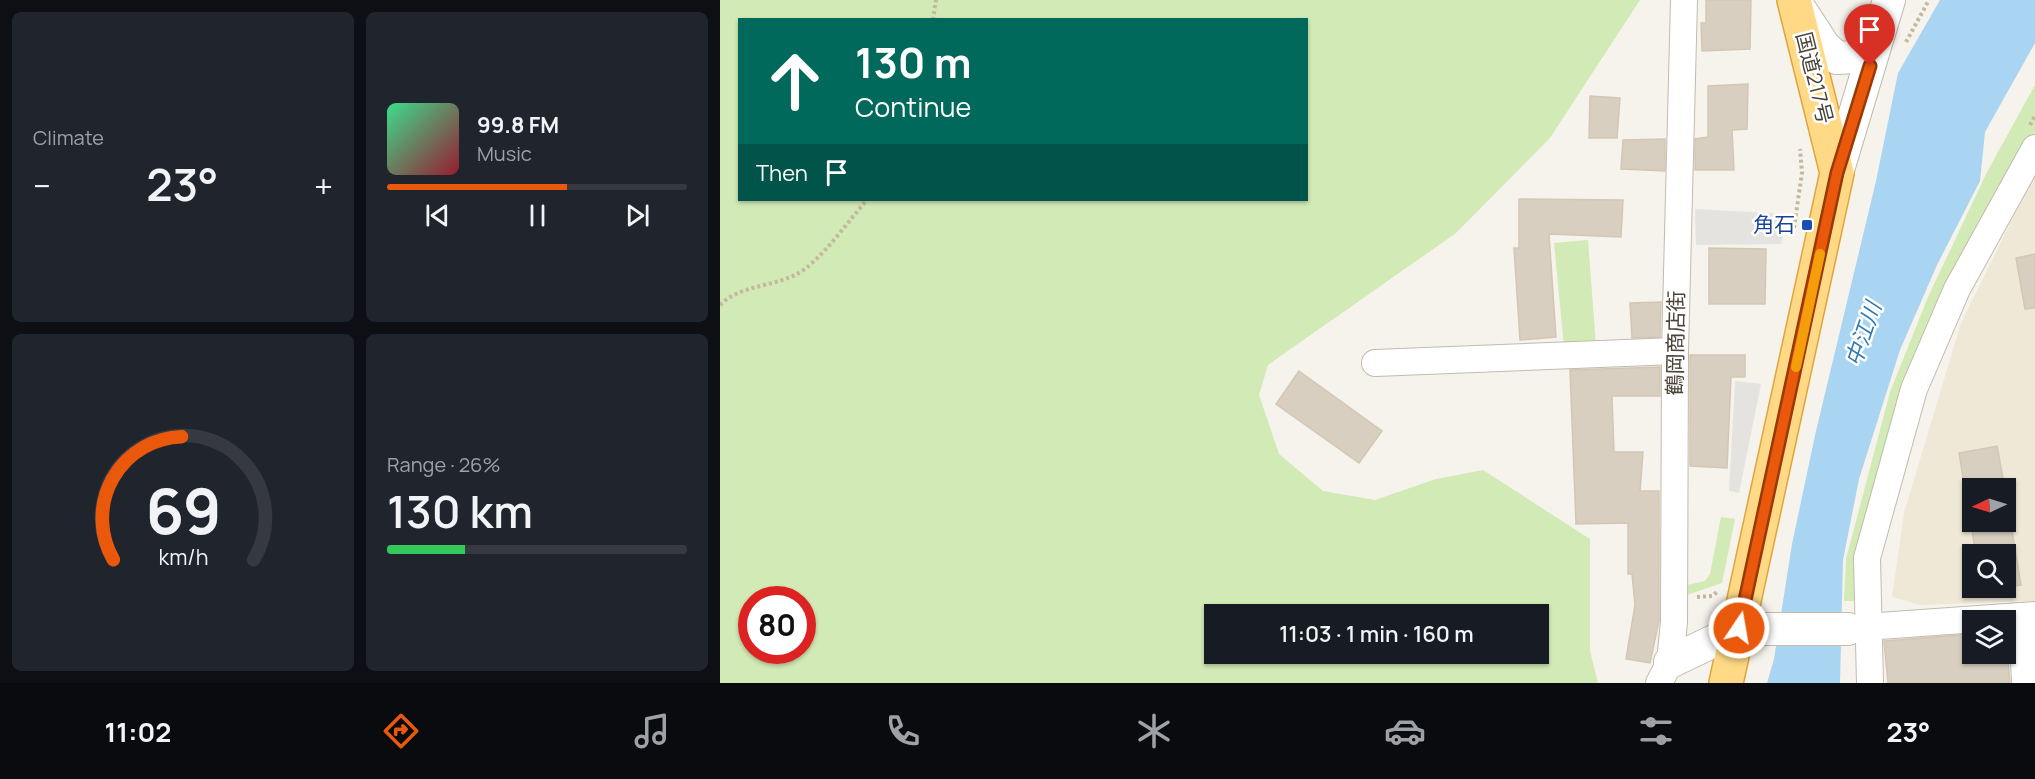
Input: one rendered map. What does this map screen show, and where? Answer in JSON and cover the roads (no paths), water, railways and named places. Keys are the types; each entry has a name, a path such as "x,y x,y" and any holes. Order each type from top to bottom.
{"highway":[{"name":"国道217号","path":"1726,683 1754,629 1837,173 1795,2"}],"street":[{"name":"鶴岡商店街","path":"1665,672 1674,622 1675,351 1684,0"},
{"path":"1795,2 1824,46 1837,58 1854,57 1886,12"},
{"path":"1837,173 1886,12"},
{"path":"1869,683 1858,627 1866,558 1914,389 1957,289 2035,148"},
{"path":"1375,363 1675,351"},
{"path":"1665,672 1754,629 1858,627 2029,615 2025,683"}],"water":[{"name":"中江川","path":"1940,0 2035,0 2035,43 1985,132 1980,181 1937,265 1900,350 1859,479 1843,560 1840,683 1767,683 1774,659 1792,544 1816,431 1876,181 1898,73"}],"place":[{"name":"角石","path":"1807,225"}]}
